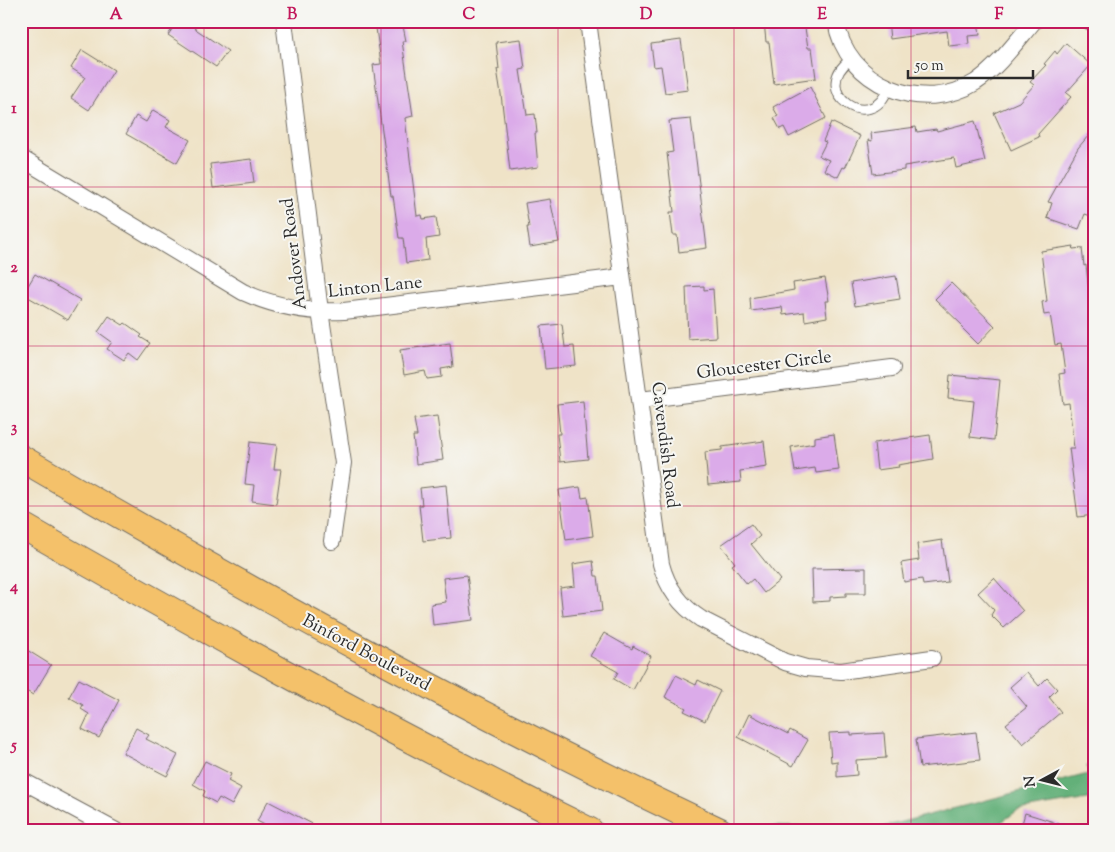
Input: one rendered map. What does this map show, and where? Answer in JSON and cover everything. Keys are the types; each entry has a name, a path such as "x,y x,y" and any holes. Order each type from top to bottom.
{"main road":[{"name":"Binford Boulevard","path":"21,458 206,564 422,682 720,831"},
{"path":"21,524 140,593 326,696 590,831"}],"street":[{"name":"Andover Road","path":"284,21 320,311 343,463 332,541"},
{"name":"Cavendish Road","path":"588,21 661,564 673,592 689,610 701,619 785,662 806,668 841,671 932,658"},
{"path":"836,21 838,32 851,59 868,76 888,88 903,93 926,96 941,95 962,89 977,81 988,72 1034,21"},
{"path":"1089,21 1094,23"},
{"name":"Linton Lane","path":"21,158 243,292 282,305 320,311 352,310 622,277"},
{"name":"Gloucester Circle","path":"640,400 892,368"},
{"path":"21,780 116,831"}],"lane":[{"path":"851,59 841,68 836,80 838,92 845,103 854,108 871,108 883,98 888,88"}],"green space":[{"path":"1087,766 1094,766 1094,798 1017,811 989,831 784,831 771,826 870,830 1088,774"}],"building":[{"path":"178,21 199,21 194,28 228,51 216,67 168,35"},
{"path":"375,21 402,21 406,41 402,41 413,116 405,118 417,216 422,215 423,219 436,217 439,237 426,239 428,260 406,263 403,238 399,238 393,196 391,196 373,65 381,64"},
{"path":"764,21 804,21 808,48 812,48 816,78 774,84 769,42 766,42"},
{"path":"888,21 978,21 980,35 968,36 969,44 949,46 947,31 890,39"},
{"path":"521,39 525,69 520,70 527,115 535,114 538,167 510,171 497,69 499,69 496,42"},
{"path":"681,40 688,90 665,93 661,66 654,67 651,44"},
{"path":"1066,43 1091,65 1066,93 1071,97 1038,134 1039,137 1011,150 994,113 1019,102 1034,85 1030,82 1046,65 1044,64 1055,51 1057,54"},
{"path":"82,50 114,70 89,110 71,98 85,77 71,68"},
{"path":"810,87 826,118 789,137 784,127 780,129 774,118 778,116 773,107"},
{"path":"153,110 170,120 166,127 190,140 177,163 126,134 136,116 146,122"},
{"path":"691,119 707,248 679,252 677,235 673,235 670,212 674,212 667,153 673,152 669,121"},
{"path":"975,121 985,161 956,168 954,158 904,166 904,170 873,174 868,140 872,141 871,133 916,127 917,132 936,129 937,131"},
{"path":"831,122 860,136 845,168 843,167 838,177 824,170 829,160 819,156 826,142 823,141"},
{"path":"1094,129 1094,217 1085,214 1079,229 1047,218 1052,203 1048,202 1078,148"},
{"path":"251,159 254,183 213,188 210,164"},
{"path":"550,199 559,242 530,247 525,203"},
{"path":"1074,246 1073,249 1082,248 1084,266 1086,265 1094,336 1094,515 1078,517 1069,448 1074,448 1069,403 1063,404 1059,374 1065,373 1061,344 1055,345 1050,314 1044,315 1042,302 1047,301 1041,251"},
{"path":"35,274 80,300 68,320 23,294"},
{"path":"896,276 900,299 855,306 851,283"},
{"path":"825,278 829,301 825,301 827,317 805,321 804,312 783,315 782,307 751,311 750,298 794,290 793,283"},
{"path":"951,283 995,326 978,344 960,326 962,325 935,299"},
{"path":"704,286 704,290 713,289 716,337 688,339 686,287"},
{"path":"109,316 123,325 125,323 142,335 140,337 150,343 138,360 129,353 124,360 107,349 112,342 98,332"},
{"path":"562,324 565,347 574,346 576,366 545,369 541,326"},
{"path":"450,343 453,367 441,369 442,377 427,379 425,371 404,375 400,350"},
{"path":"950,375 1000,380 994,440 970,437 974,401 948,398"},
{"path":"583,401 588,459 560,462 557,434 560,434 557,404"},
{"path":"437,416 443,460 416,464 413,436 417,436 414,419"},
{"path":"834,434 839,470 816,473 815,468 795,471 791,447 815,443 815,437"},
{"path":"930,435 933,459 877,470 874,443"},
{"path":"764,441 767,467 740,471 741,482 708,485 705,452 722,450 722,447"},
{"path":"250,442 277,445 274,469 281,469 276,504 252,501 254,485 245,484"},
{"path":"446,485 451,538 423,541 419,505 422,505 420,488"},
{"path":"580,487 582,498 588,497 593,536 566,540 559,490"},
{"path":"751,524 760,536 751,544 780,580 764,593 753,579 747,584 732,565 735,563 721,545"},
{"path":"942,540 948,582 923,585 922,579 904,582 901,563 919,560 917,544"},
{"path":"593,561 595,576 598,576 602,611 563,616 560,588 575,586 573,564"},
{"path":"866,568 866,593 846,593 846,596 830,597 830,601 813,602 812,569"},
{"path":"467,575 473,620 433,625 431,604 446,602 443,578"},
{"path":"994,578 1023,611 1004,628 991,615 994,610 978,593"},
{"path":"604,633 632,649 633,646 651,656 633,690 614,679 618,672 590,656"},
{"path":"27,650 51,665 33,695 21,688 21,661"},
{"path":"1027,672 1039,686 1047,678 1057,689 1049,697 1061,712 1023,744 1006,724 1027,707 1010,687"},
{"path":"676,675 696,685 698,680 720,691 705,721 684,711 686,708 665,697"},
{"path":"79,679 119,700 99,738 82,729 89,714 81,709 83,705 69,697"},
{"path":"749,714 788,734 790,730 808,740 793,766 738,737"},
{"path":"136,728 149,735 146,739 178,755 167,776 123,753"},
{"path":"851,732 851,735 884,733 886,758 856,760 857,775 837,777 837,761 831,762 829,733"},
{"path":"976,732 980,760 920,767 916,739"},
{"path":"205,761 231,774 228,781 241,788 232,805 219,798 216,803 203,796 205,791 193,784"},
{"path":"268,801 326,831 276,831 257,821"},
{"path":"1025,813 1073,828 1073,831 1020,831"}]}
